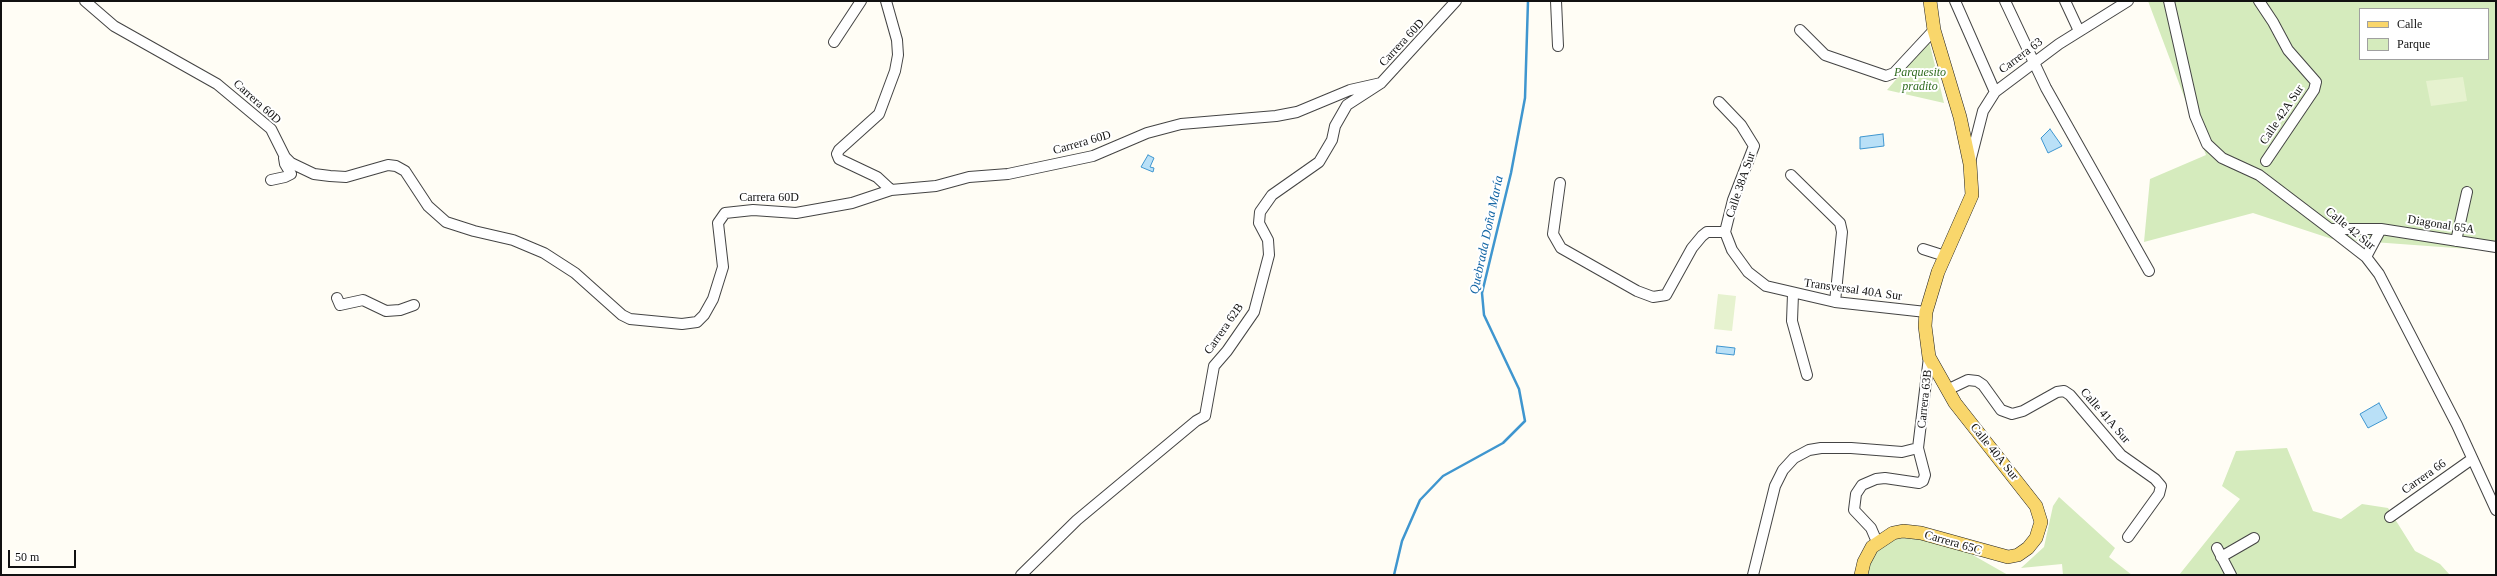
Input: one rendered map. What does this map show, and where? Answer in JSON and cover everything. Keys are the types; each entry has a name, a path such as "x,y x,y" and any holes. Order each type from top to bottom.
{"main road":[{"name":"Carrera 63B","path":"1929,357 1925,326 1926,312 1945,256 1972,195 1970,164 1960,117 1934,30 1930,1"},
{"name":"Calle 40A Sur","path":"1929,357 1947,390 1994,455 2036,506 2042,522 2036,538 2028,548"},
{"name":"Carrera 65C","path":"1877,542 1893,533 1903,531 1932,536 1988,553 2008,557 2018,555 2028,548"},
{"path":"1861,575 1867,554 1877,542"}],"street":[{"name":"Carrera 60D","path":"85,1 114,26 217,84 271,129 284,154 291,163 314,174 346,177 388,165 396,166 405,172 428,206 446,222 474,231 513,240 544,253 575,273 622,316 630,319 682,324 697,322 704,315 713,299 723,267 723,250 718,223 725,213 753,210 796,213 852,203 891,190 932,187 969,177 1008,174 1093,156 1147,133 1180,124 1276,116 1297,112 1350,90 1381,83"},
{"path":"834,42 861,1"},
{"path":"886,1 897,40 898,55 895,71 879,114 839,150 837,154 839,159 877,177 891,190"},
{"name":"Carrera 60D","path":"1260,212 1272,195 1319,162 1332,140 1335,126 1347,105 1381,83 1456,1"},
{"path":"1556,1 1558,46"},
{"path":"1955,1 1995,92"},
{"path":"2005,1 2046,88 2149,271"},
{"path":"2065,1 2079,31"},
{"name":"Carrera 63","path":"1970,164 1983,111 1995,92 2034,61 2126,1"},
{"name":"Calle 42A Sur","path":"2259,1 2273,22 2288,50 2316,82 2314,90 2266,161"},
{"name":"Calle 42 Sur","path":"2168,3 2196,116 2207,144 2222,158 2259,176 2366,257 2379,274 2496,510"},
{"path":"1800,30 1824,55 1886,76 1894,73 1934,30"},
{"name":"Calle 38A Sur","path":"1720,102 1741,125 1754,146 1733,200 1725,232"},
{"path":"271,180 291,174 285,164 284,154"},
{"path":"1791,175 1840,223 1842,232 1835,302"},
{"path":"1560,183 1553,234 1561,248 1637,291 1653,298 1666,295 1692,248 1702,236 1707,232 1725,232"},
{"path":"2456,241 2467,192"},
{"name":"Carrera 62B","path":"1021,575 1076,520 1196,420 1205,416 1214,366 1227,352 1254,312 1258,298 1269,255 1268,240 1258,223 1260,212"},
{"name":"Diagonal 65A","path":"2330,229 2381,229 2496,247"},
{"path":"2366,257 2381,229"},
{"name":"Transversal 40A Sur","path":"1725,232 1732,250 1748,272 1766,286 1793,294 1835,302 1926,312"},
{"path":"1923,249 1945,256"},
{"path":"1793,294 1792,321 1807,375"},
{"path":"337,298 340,305 363,300 386,311 400,310 414,305"},
{"name":"Carrera 63B","path":"1918,448 1929,357"},
{"name":"Calle 41A Sur","path":"1947,390 1968,380 1977,381 1983,386 2001,410 2012,414 2023,411 2057,392 2064,392 2070,395 2121,455 2155,478 2161,486 2159,494 2128,536"},
{"path":"1753,575 1764,538 1766,518 1775,486 1783,470 1794,458 1809,450 1851,448 1902,452 1918,448 1925,475 1923,481 1920,483 1885,478 1862,485 1856,494 1854,510 1871,528 1877,542"},
{"name":"Carrera 66","path":"2390,517 2472,459"},
{"path":"2231,575 2219,552 2254,538"}],"green space":[{"path":"2148,1 2496,1 2496,251 2332,239 2253,213 2144,242 2150,179 2206,155"},
{"name":"Parquesito pradito","path":"1929,41 1944,103 1887,90"},
{"path":"2463,77 2467,101 2431,106 2426,81"},
{"path":"1718,294 1736,296 1732,331 1714,329"},
{"path":"2287,448 2313,511 2341,519 2362,504 2388,508 2415,551 2440,564 2450,575 2179,575 2240,499 2222,486 2236,451"},
{"path":"2059,497 2115,548 2109,557 2132,575 2063,575 2062,564 2021,568 2044,547 2053,506"},
{"path":"1924,536 1964,550 2008,575 1868,575 1872,556 1892,538"}],"water":[{"path":"2050,129 2062,146 2048,153 2041,138"},
{"path":"1883,134 1884,146 1860,149 1860,137"},
{"path":"1148,155 1154,158 1150,167 1154,168 1153,172 1141,167"},
{"path":"1717,346 1735,348 1734,355 1716,353"},
{"path":"2379,403 2387,418 2368,428 2360,414"}],"waterway":[{"name":"Quebrada Doña María","path":"1394,575 1402,541 1420,500 1443,476 1503,443 1525,421 1519,389 1484,315 1482,293 1511,173 1525,98 1528,1"}]}
